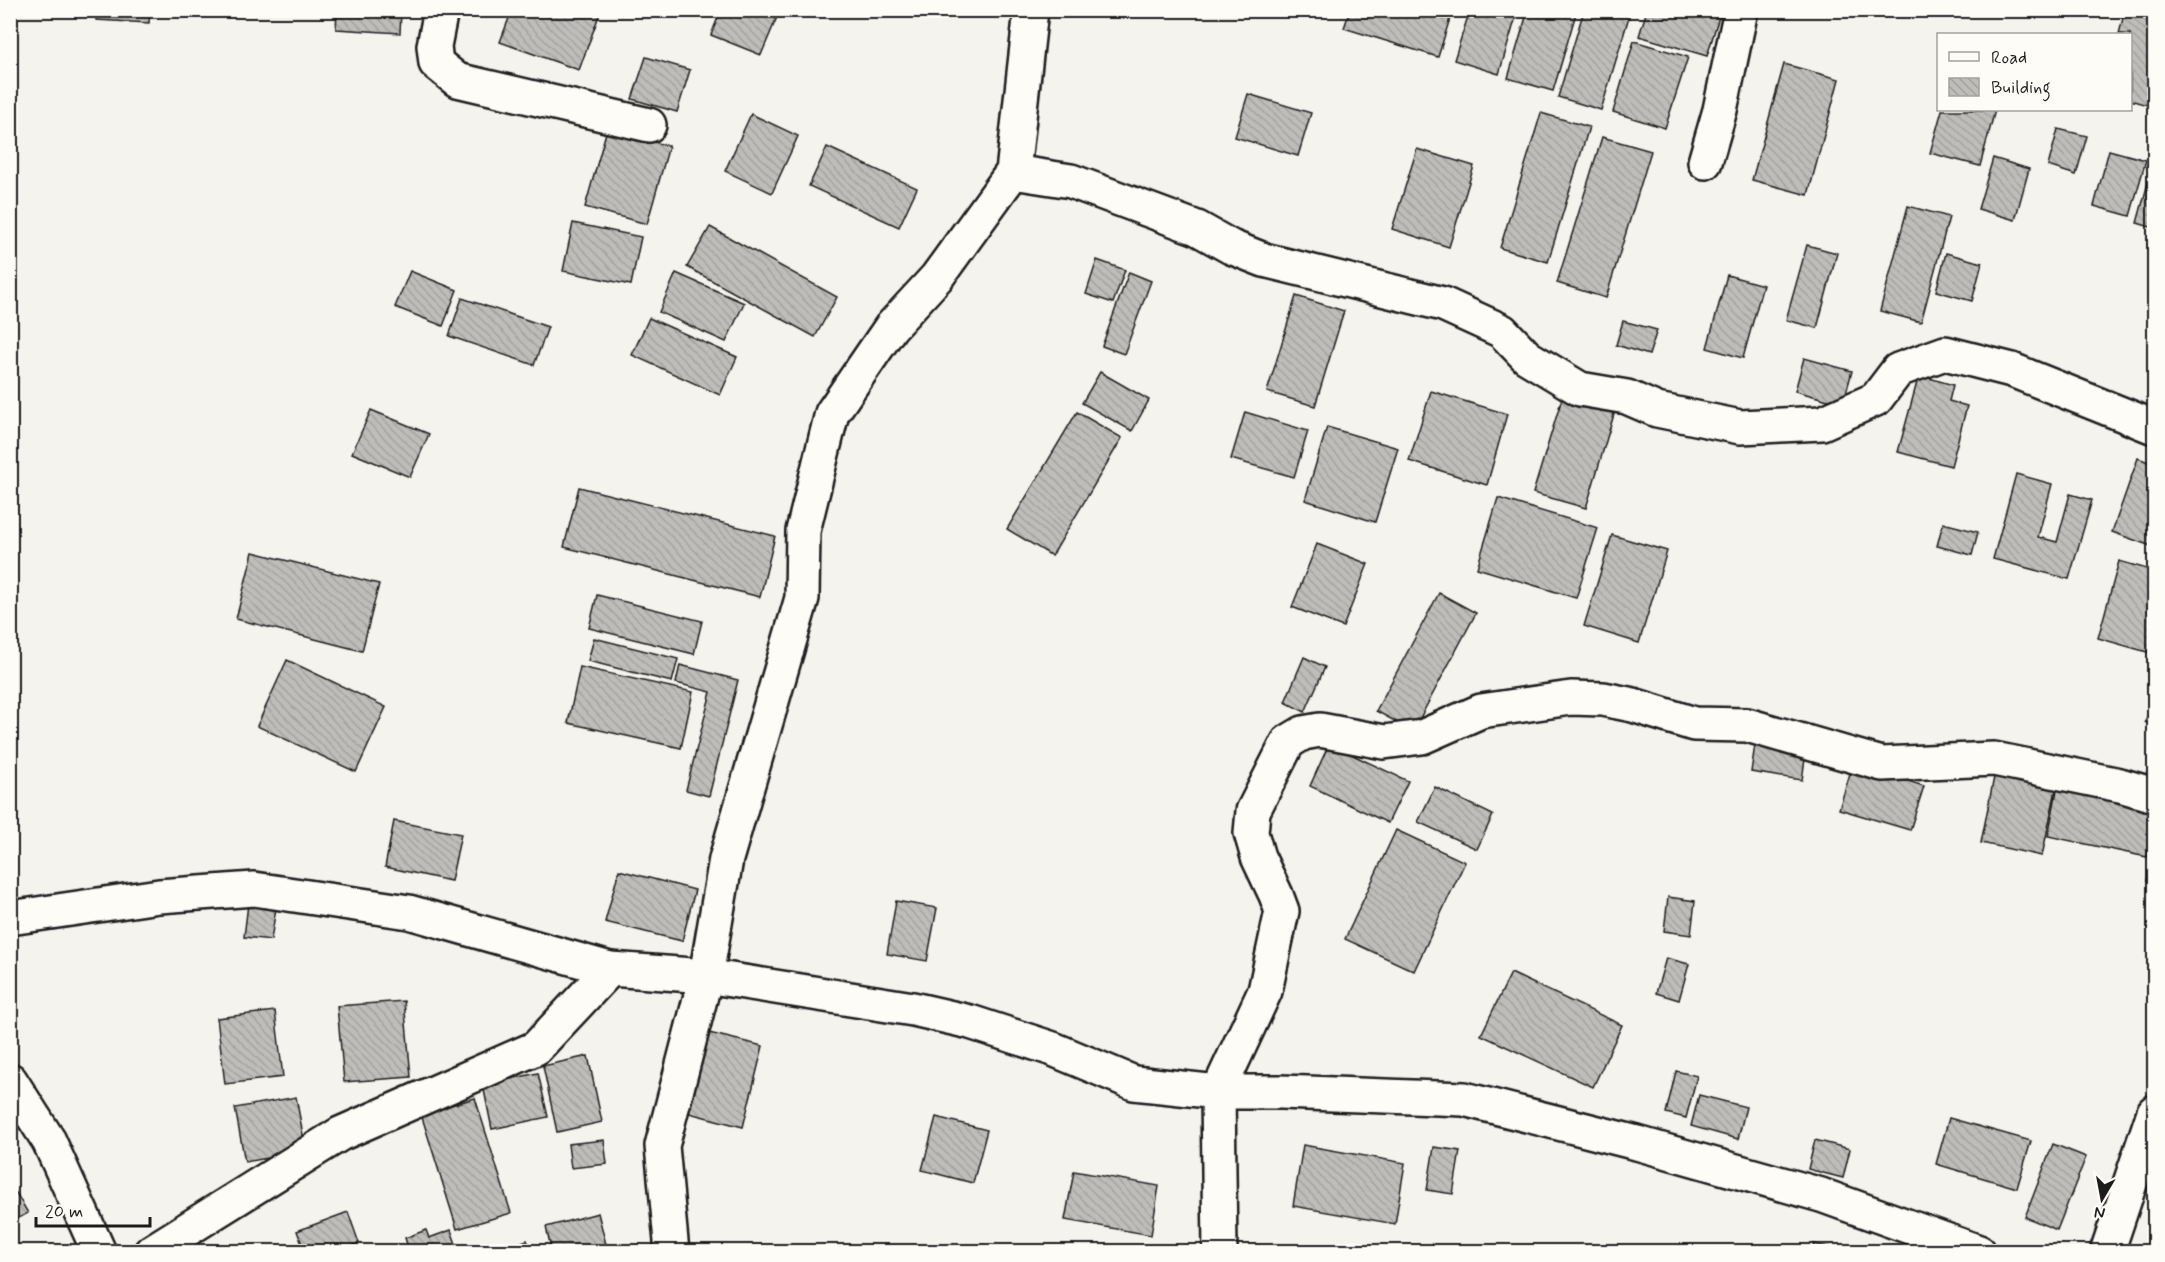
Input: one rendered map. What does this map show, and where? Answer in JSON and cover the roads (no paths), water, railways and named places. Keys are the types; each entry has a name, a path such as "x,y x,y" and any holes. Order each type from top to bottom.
{"street":[{"path":"441,10 434,46 435,63 457,80 649,125"},
{"path":"672,1251 662,1146 706,975 726,859 802,598 803,531 832,413 891,327 937,278 1012,172 1031,10"},
{"path":"1705,162 1720,110 1741,10"},
{"path":"1012,172 1071,181 1197,228 1264,260 1443,304 1502,331 1527,357 1580,389 1627,397 1657,410 1740,427 1822,423 1876,399 1898,370 1945,353 2012,370 2154,428"},
{"path":"1220,1251 1218,1092 1265,991 1282,911 1251,834 1253,811 1288,742 1303,733 1320,730 1384,742 1422,737 1480,711 1571,698 1603,699 1633,705 1694,724 1747,725 1882,764 1994,759 2120,785 2154,795"},
{"path":"10,918 159,896 254,889 409,912 610,969 706,975 913,1009 970,1022 1053,1049 1134,1083 1218,1092 1464,1099 1637,1143 1821,1194 1979,1251"},
{"path":"152,1251 340,1134 536,1048 610,969"},
{"path":"10,1080 49,1141 99,1251"},
{"path":"2107,1251 2154,1112"}]}
